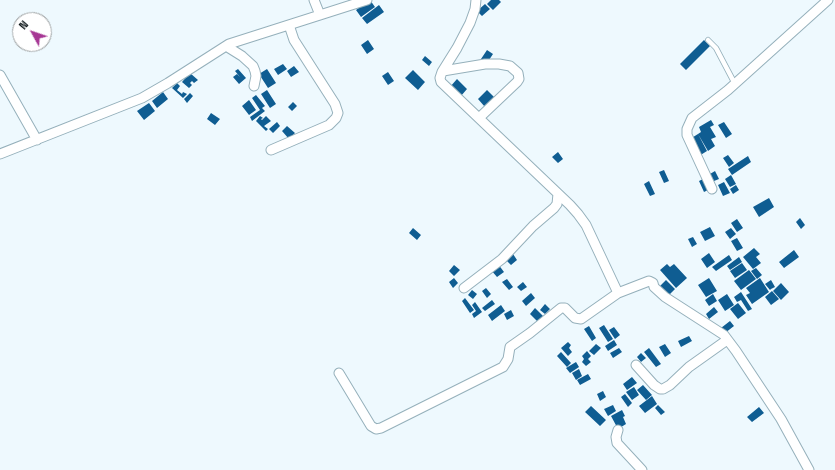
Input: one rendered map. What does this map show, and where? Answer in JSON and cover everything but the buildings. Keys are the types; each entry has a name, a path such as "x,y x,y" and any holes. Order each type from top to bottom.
{"street":[{"path":"0,154 35,135 142,98 176,79 226,46 289,25 317,8 367,0"},
{"path":"476,0 475,9 470,23 440,78 444,86 570,205 586,225 618,293"},
{"path":"712,189 686,135 692,118 735,84 828,0"},
{"path":"271,150 329,125 336,118 338,113 335,104 294,40 289,25"},
{"path":"226,46 242,56 252,66 256,76 254,86"},
{"path":"443,71 485,64 499,64 510,66 518,73 519,79 517,82 479,118"},
{"path":"0,75 35,135"},
{"path":"464,288 502,259 533,226 554,208 557,204 558,194"},
{"path":"339,373 371,426 376,429 381,428 503,367 508,359 510,346 561,308 565,308 575,318 581,319 618,293 645,281 652,282 654,287 665,297 724,335 781,419 809,470"},
{"path":"636,365 654,385 663,389 670,386 689,367 727,340"},
{"path":"618,430 616,437 617,443 642,470"}],"lane":[{"path":"708,40 716,48 735,84"}]}
